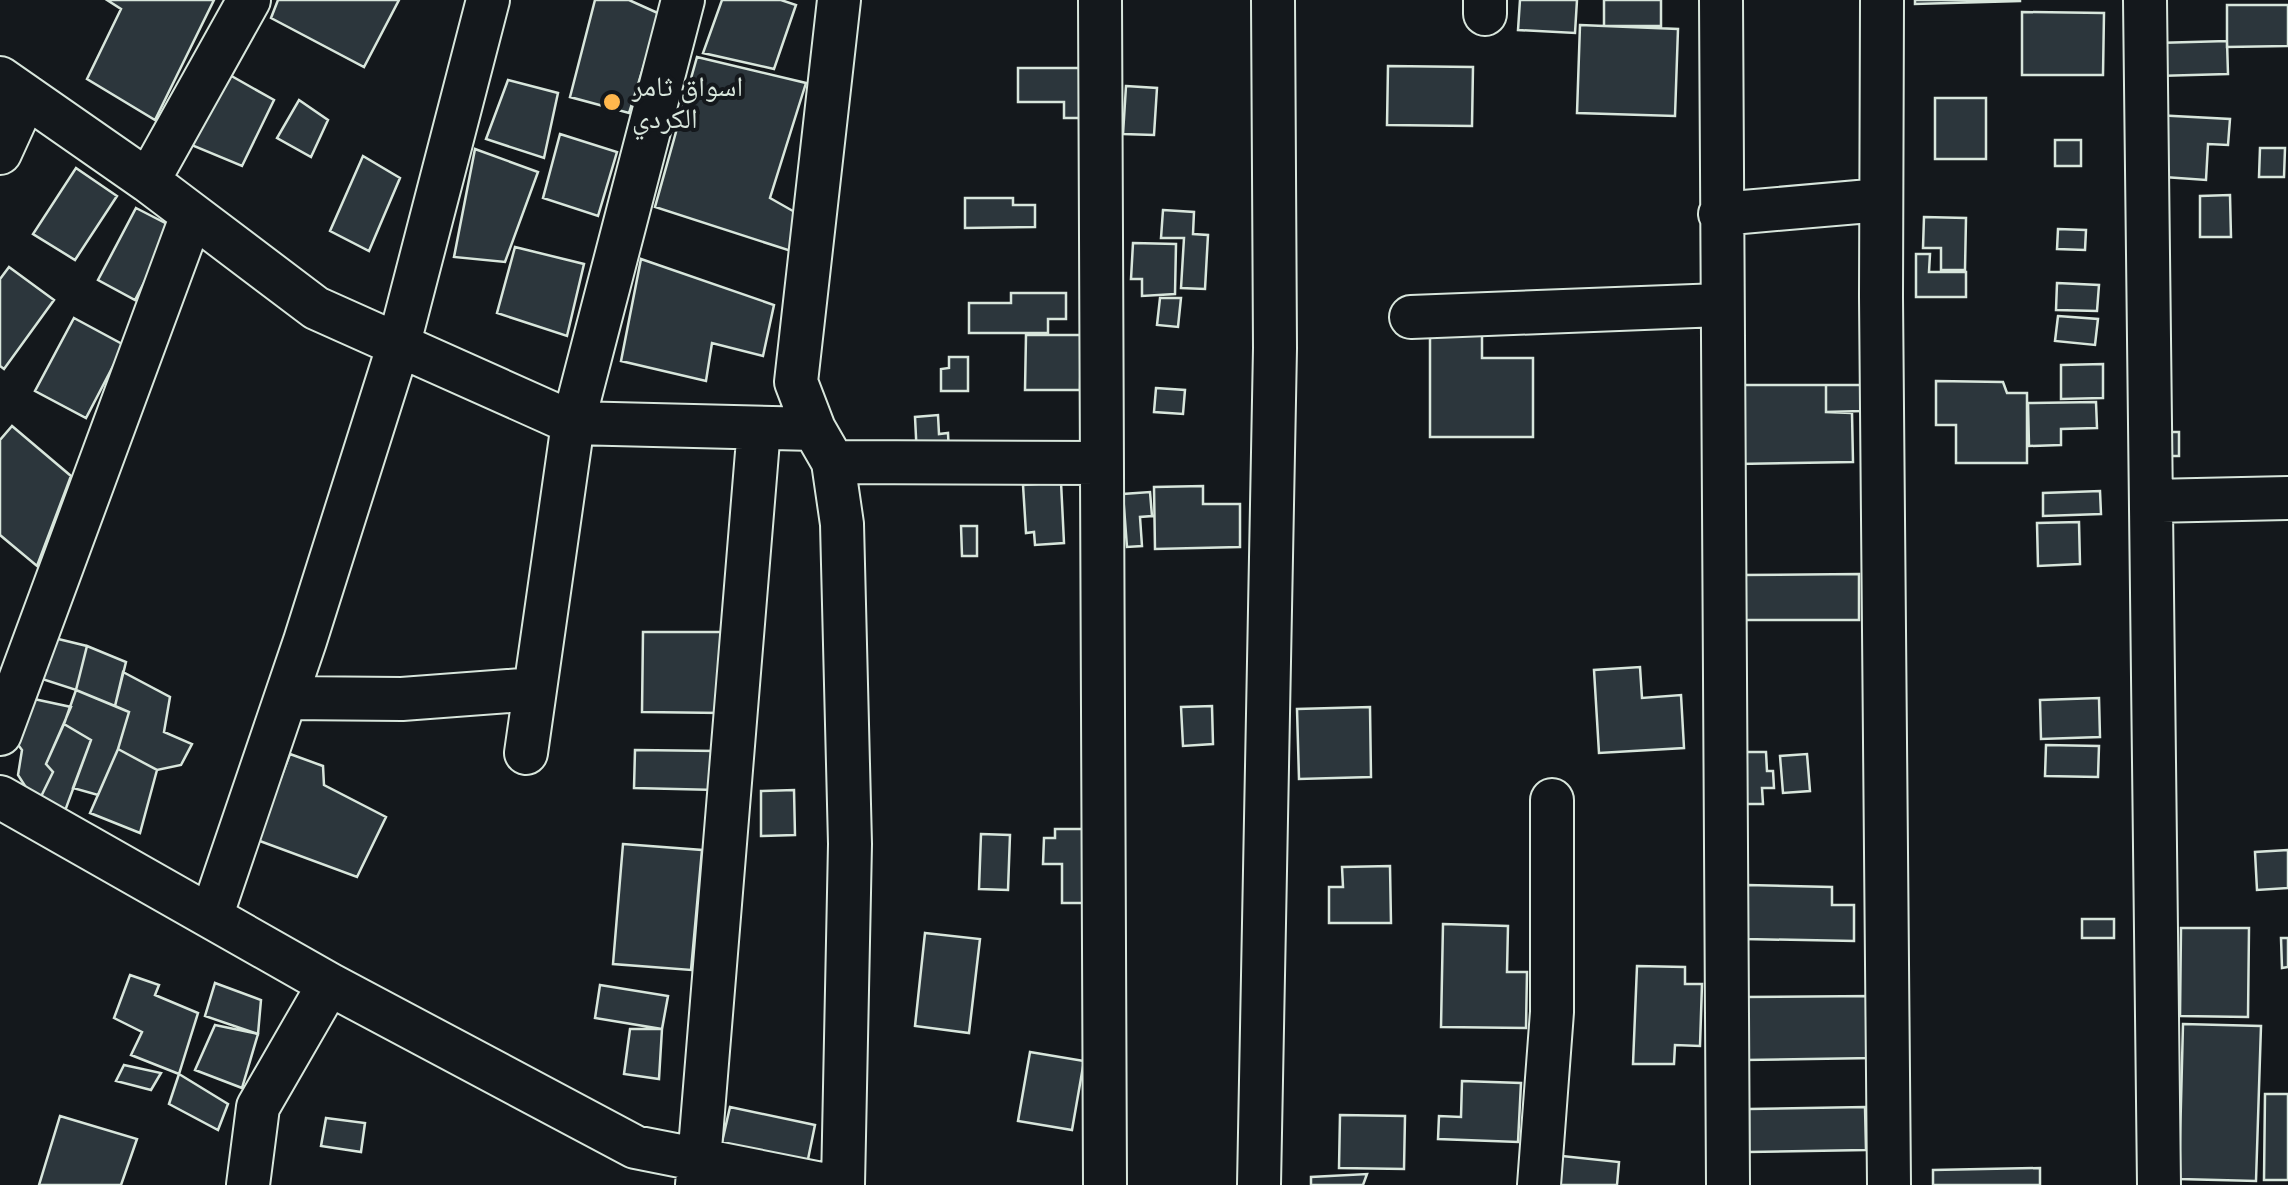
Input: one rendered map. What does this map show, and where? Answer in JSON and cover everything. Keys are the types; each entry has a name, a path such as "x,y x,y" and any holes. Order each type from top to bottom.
{"street":[{"path":"148,181 248,0"},
{"path":"211,917 398,347 488,0"},
{"path":"526,752 573,423 684,0"},
{"path":"839,0 796,382 824,446 842,524 850,844 843,1185"},
{"path":"1100,0 1106,1185"},
{"path":"1259,1185 1276,348 1273,0"},
{"path":"1721,0 1728,1185"},
{"path":"1882,0 1889,1185"},
{"path":"2145,0 2159,1185"},
{"path":"0,153 13,87 148,181 316,308 573,423 759,428 824,446 1102,464"},
{"path":"1720,214 1882,200"},
{"path":"0,734 192,215"},
{"path":"1411,317 1720,305"},
{"path":"697,1172 759,428"},
{"path":"2151,501 2288,498"},
{"path":"286,698 402,699 535,689"},
{"path":"0,797 329,984 635,1147 697,1172 827,1185"},
{"path":"1538,1185 1552,1012 1552,800"},
{"path":"248,1185 258,1107 329,984"}],"building":[{"path":"107,0 214,0 155,120 87,79 121,9"},
{"path":"278,0 399,0 364,67 271,18"},
{"path":"595,0 629,0 660,14 629,113 570,97"},
{"path":"722,0 781,0 796,5 774,69 703,53"},
{"path":"1520,0 1577,0 1575,33 1518,30"},
{"path":"1604,0 1661,0 1661,26 1604,26"},
{"path":"1915,0 2020,0 2020,1 1915,4"},
{"path":"2227,5 2288,5 2288,46 2227,47"},
{"path":"2022,12 2104,13 2103,75 2022,75"},
{"path":"1580,25 1678,29 1675,116 1577,113"},
{"path":"2227,41 2228,74 2157,76 2156,43"},
{"path":"697,57 806,83 770,198 800,215 791,251 655,207"},
{"path":"1388,66 1473,67 1472,126 1387,125"},
{"path":"1018,68 1088,68 1088,118 1064,118 1064,102 1018,102"},
{"path":"228,74 274,100 242,166 189,144"},
{"path":"508,80 558,93 544,158 486,139"},
{"path":"1126,86 1157,88 1154,135 1123,134"},
{"path":"1935,98 1986,98 1986,159 1935,159"},
{"path":"299,100 328,120 311,157 277,138"},
{"path":"2155,115 2230,119 2228,145 2208,144 2206,180 2150,176"},
{"path":"560,134 617,152 598,216 543,198"},
{"path":"2055,140 2081,140 2081,166 2055,166"},
{"path":"2260,148 2285,148 2284,177 2259,177"},
{"path":"475,149 538,172 505,262 454,257"},
{"path":"363,156 400,178 369,251 330,231"},
{"path":"76,168 117,196 75,260 33,234"},
{"path":"2230,195 2231,237 2200,237 2200,196"},
{"path":"965,198 1013,198 1013,205 1035,205 1035,227 965,228"},
{"path":"136,208 173,227 135,300 98,280"},
{"path":"1163,210 1194,212 1193,234 1208,235 1205,289 1181,288 1184,238 1161,238"},
{"path":"1924,217 1966,218 1965,270 1941,270 1941,248 1923,248"},
{"path":"2058,229 2086,230 2085,250 2057,249"},
{"path":"1133,243 1176,244 1175,294 1142,296 1142,279 1131,279"},
{"path":"515,247 584,264 567,336 497,313"},
{"path":"1916,254 1930,254 1929,272 1966,272 1966,297 1916,297"},
{"path":"641,259 774,305 763,356 712,343 706,381 621,361"},
{"path":"9,267 54,300 4,369 0,366 0,279"},
{"path":"2057,283 2099,285 2097,311 2056,310"},
{"path":"1011,293 1066,293 1066,319 1048,319 1048,333 969,333 969,303 1011,303"},
{"path":"1160,298 1181,298 1178,327 1157,325"},
{"path":"2058,316 2098,319 2095,345 2055,341"},
{"path":"74,318 124,345 86,418 35,391"},
{"path":"1482,329 1482,358 1533,358 1533,437 1430,437 1430,330"},
{"path":"1026,335 1081,335 1080,390 1025,390"},
{"path":"949,357 968,357 968,391 941,391 941,369 949,368"},
{"path":"2103,364 2103,398 2061,399 2061,365"},
{"path":"1936,381 2003,382 2007,393 2027,393 2027,463 1956,463 1956,425 1936,425"},
{"path":"1736,385 1826,385 1826,412 1852,413 1853,462 1737,464"},
{"path":"1826,385 1862,385 1862,411 1826,412"},
{"path":"1156,388 1185,390 1183,414 1154,412"},
{"path":"2096,402 2097,428 2061,429 2061,445 2029,446 2028,403"},
{"path":"938,415 939,434 948,433 949,455 917,457 915,417"},
{"path":"12,426 71,476 37,566 0,535 0,440"},
{"path":"2155,432 2179,432 2179,456 2154,456"},
{"path":"1061,482 1064,543 1035,545 1034,532 1026,533 1023,485"},
{"path":"1203,486 1203,504 1240,504 1240,547 1155,549 1154,487"},
{"path":"2100,491 2101,514 2043,516 2043,493"},
{"path":"1150,492 1152,516 1140,517 1142,546 1127,547 1123,494"},
{"path":"2079,522 2080,564 2038,566 2037,523"},
{"path":"961,526 977,526 977,556 962,556"},
{"path":"1859,574 1859,620 1741,620 1740,575"},
{"path":"643,632 723,632 722,713 642,712"},
{"path":"50,637 87,646 76,690 39,678"},
{"path":"87,646 126,662 115,706 76,690"},
{"path":"1640,667 1642,698 1681,695 1684,748 1599,753 1594,670"},
{"path":"123,672 170,697 164,732 192,744 181,765 157,770 118,749 129,712 115,706"},
{"path":"76,690 129,712 98,795 73,788 91,740 64,724"},
{"path":"2099,698 2100,737 2041,739 2040,700"},
{"path":"34,699 71,707 46,764 53,772 32,815 27,789 18,775 22,750 10,734"},
{"path":"1212,706 1213,744 1183,746 1181,707"},
{"path":"1370,707 1371,777 1299,779 1297,709"},
{"path":"64,724 91,740 58,830 32,815 53,772 46,764"},
{"path":"2046,745 2099,746 2098,777 2045,776"},
{"path":"118,749 157,770 140,833 90,813"},
{"path":"635,750 718,751 717,790 634,788"},
{"path":"1742,752 1766,752 1767,771 1773,771 1774,788 1762,788 1763,804 1743,804"},
{"path":"290,754 323,766 324,785 386,817 357,877 257,840"},
{"path":"1807,754 1810,791 1783,793 1780,756"},
{"path":"794,790 795,835 761,836 761,791"},
{"path":"1055,829 1089,829 1088,903 1062,903 1062,864 1043,864 1044,838 1055,838"},
{"path":"981,834 1010,835 1008,890 979,889"},
{"path":"623,844 702,850 691,970 613,964"},
{"path":"2288,850 2288,888 2257,890 2255,852"},
{"path":"1390,866 1391,923 1329,923 1329,887 1343,887 1342,867"},
{"path":"1747,885 1832,887 1832,905 1854,905 1854,941 1745,939"},
{"path":"2082,919 2114,919 2114,938 2082,938"},
{"path":"1443,924 1508,926 1507,972 1527,972 1526,1028 1441,1027"},
{"path":"2181,928 2249,928 2248,1017 2180,1016"},
{"path":"925,933 980,939 969,1033 915,1026"},
{"path":"2281,938 2288,938 2288,967 2282,968"},
{"path":"1637,966 1685,967 1685,984 1702,984 1700,1046 1675,1045 1674,1064 1633,1064"},
{"path":"130,975 159,985 155,995 198,1013 179,1074 131,1055 142,1032 114,1018"},
{"path":"215,983 261,1000 258,1034 205,1016"},
{"path":"600,985 668,996 662,1029 595,1018"},
{"path":"1873,996 1874,1058 1744,1060 1744,997"},
{"path":"2183,1024 2261,1026 2256,1181 2179,1179"},
{"path":"215,1025 258,1034 242,1088 195,1070"},
{"path":"630,1029 662,1029 659,1079 624,1074"},
{"path":"1030,1052 1084,1061 1072,1130 1018,1121"},
{"path":"124,1065 161,1073 151,1090 116,1081"},
{"path":"179,1074 228,1104 218,1130 169,1104"},
{"path":"1462,1081 1521,1083 1518,1142 1438,1139 1439,1116 1461,1117"},
{"path":"2265,1094 2288,1094 2288,1180 2264,1180"},
{"path":"730,1107 815,1125 806,1169 720,1151"},
{"path":"1865,1107 1866,1150 1749,1152 1749,1109"},
{"path":"1340,1115 1405,1116 1404,1169 1339,1168"},
{"path":"60,1116 137,1139 121,1185 39,1185"},
{"path":"326,1118 365,1123 361,1152 321,1146"},
{"path":"1562,1156 1619,1162 1617,1185 1559,1185"},
{"path":"2040,1168 2040,1185 1933,1185 1933,1170"},
{"path":"1367,1174 1363,1185 1311,1185 1311,1177"}],"place":[{"name":"اسواق ثامر الكردي","path":"612,102"}]}
